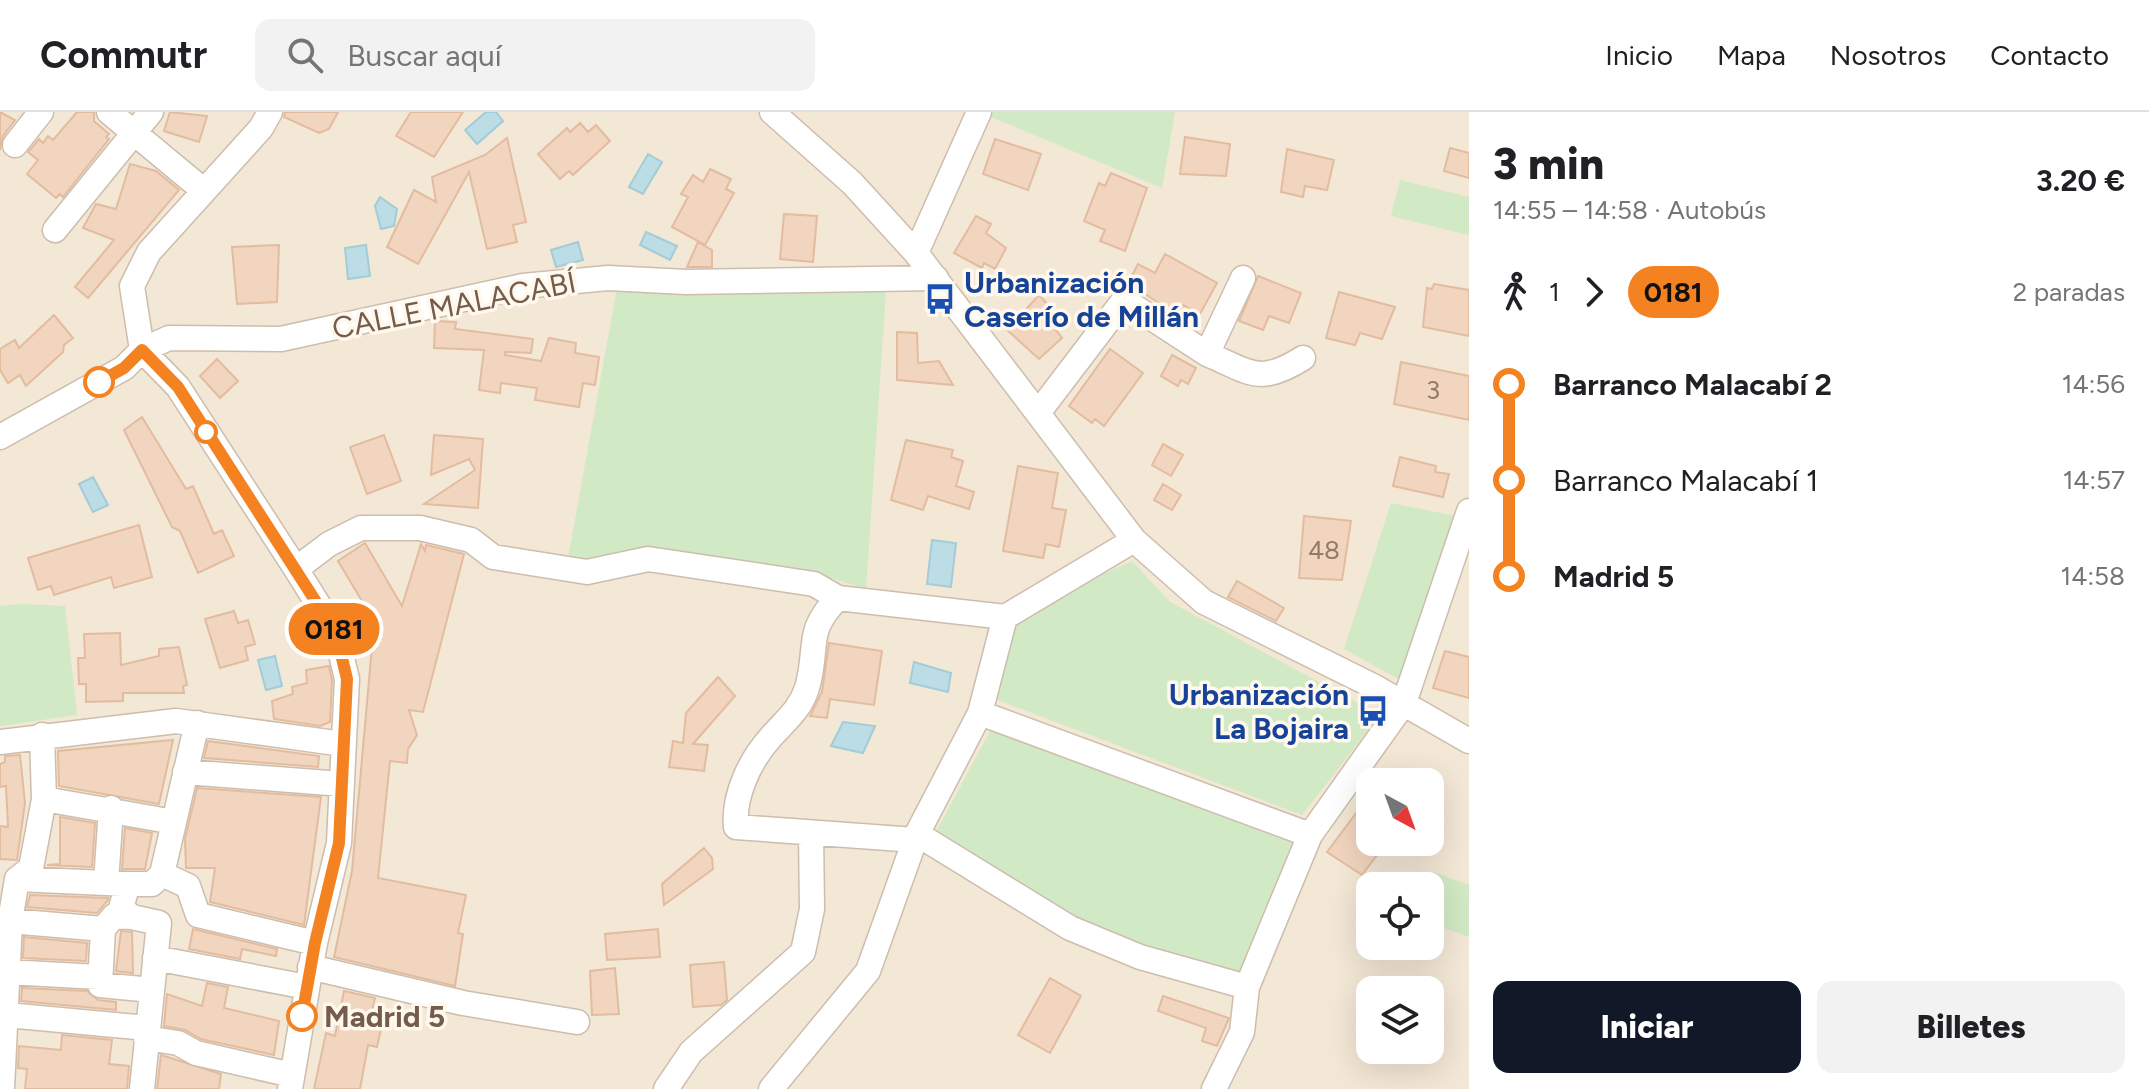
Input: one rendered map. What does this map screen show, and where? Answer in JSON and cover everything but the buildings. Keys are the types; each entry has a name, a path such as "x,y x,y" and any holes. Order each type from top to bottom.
{"street":[{"path":"15,145 41,112"},
{"path":"109,112 203,190"},
{"path":"55,230 151,112"},
{"path":"7,1015 146,1033 178,1043 196,1053 291,1082 311,965 339,843 347,679 336,633 178,387 142,350 132,286 149,252 261,128 270,112"},
{"path":"772,112 852,183 916,253 1134,540 1204,602 1404,703 1469,741"},
{"path":"916,253 979,112"},
{"name":"CALLE MALACABÍ","path":"0,437 124,368 142,350 169,338 281,339 523,286 608,278 686,282 936,278"},
{"path":"1207,354 1243,278"},
{"path":"1038,413 1124,300 1207,354 1260,376 1281,372 1303,358"},
{"path":"1214,1089 1242,1032 1247,987 1310,835 1404,703 1469,511"},
{"path":"296,569 329,544 361,528 420,528 471,540 493,557 587,572 648,559 814,584 838,598 1005,617 1134,540"},
{"path":"838,598 818,618 807,689 789,722 771,736 748,772 736,801 736,827 916,837 1070,928 1140,957 1247,987"},
{"path":"771,1089 868,971 916,837 980,713 1005,617"},
{"path":"980,713 1310,835"},
{"path":"0,742 176,721 343,744"},
{"path":"16,871 152,884 162,874 197,723"},
{"path":"2,1089 10,921 16,871 44,799 42,735"},
{"path":"185,772 342,784"},
{"path":"44,799 111,808 174,822"},
{"path":"111,808 121,908 132,917"},
{"path":"666,1089 691,1052 803,952 812,909 811,833"},
{"path":"162,874 188,886 198,915 311,965 463,1003 577,1022"},
{"path":"142,1089 159,923 114,916 103,929 100,985 152,990"},
{"path":"10,921 103,929"},
{"path":"155,958 311,965"},
{"path":"7,972 99,977"}],"shaded area":[{"path":"0,112 1469,112 1469,1089 0,1089"}],"green space":[{"path":"993,112 1175,112 1162,188 991,117"},
{"path":"1400,180 1469,197 1469,235 1391,216"},
{"path":"617,288 886,291 866,589 819,574 567,564"},
{"path":"1391,503 1461,517 1406,683 1344,649"},
{"path":"1132,561 1170,602 1373,711 1374,723 1302,815 995,699 1016,624 1057,595"},
{"path":"0,606 65,606 77,715 0,726"},
{"path":"991,729 1293,839 1242,973 1126,942 1064,916 935,834"},
{"path":"1444,876 1469,885 1469,937 1444,928"}],"water":[{"path":"486,112 496,112 503,121 477,144 465,130"},
{"path":"648,154 662,162 643,194 629,187"},
{"path":"380,197 397,209 394,226 381,229 375,206"},
{"path":"646,232 677,246 670,260 640,245"},
{"path":"578,242 583,260 556,267 551,250"},
{"path":"366,245 370,276 348,279 345,248"},
{"path":"93,477 108,505 93,512 79,484"},
{"path":"932,540 956,543 951,587 927,584"},
{"path":"275,656 282,686 266,690 258,660"},
{"path":"914,662 951,673 948,692 910,683"},
{"path":"843,722 875,726 863,753 831,746"}],"bus line":[{"name":"0181","path":"99,382 124,368 142,350 178,387 336,633 347,679 339,843 315,943 302,1016"}],"place":[{"name":"Urbanización Caserío de Millán","path":"940,299"},
{"name":"Urbanización La Bojaira","path":"1373,711"},
{"name":"Madrid 5","path":"302,1016"}]}
